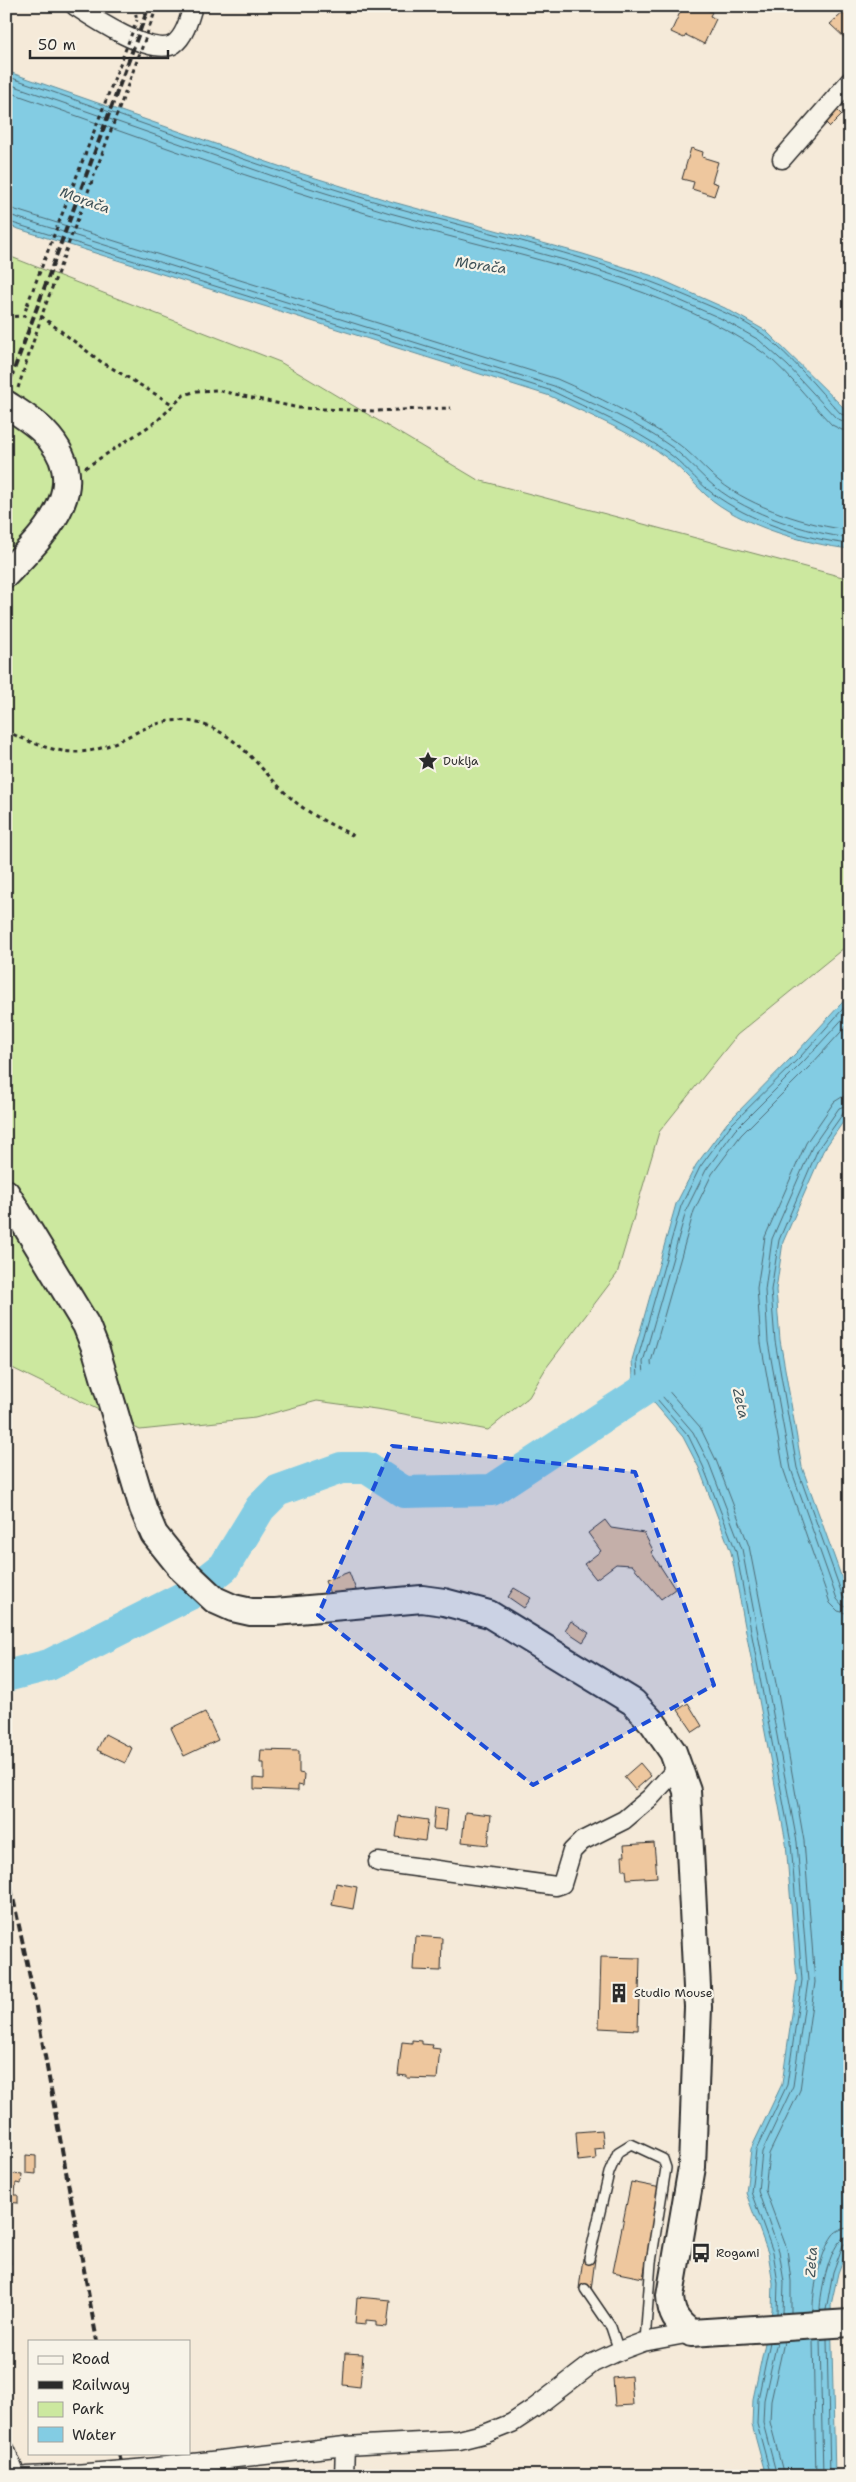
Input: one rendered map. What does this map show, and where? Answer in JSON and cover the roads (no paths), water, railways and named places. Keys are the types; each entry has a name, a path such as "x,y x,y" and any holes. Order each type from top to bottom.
{"street":[{"path":"75,6 116,32 159,47 174,43 182,35 193,6"},
{"path":"782,159 850,81"},
{"path":"6,574 47,531 64,501 67,482 62,457 54,444 43,430 10,406"},
{"path":"6,1193 86,1326 96,1350 143,1508 154,1534 182,1568 216,1600 233,1608 251,1612 275,1612 422,1599 444,1602 489,1614 633,1702 653,1723 673,1752 688,1791 698,2007 692,2167 670,2296 671,2311 678,2323 691,2333"},
{"path":"378,1862 556,1886 562,1884 572,1851 582,1841 624,1820 650,1798 678,1767"},
{"path":"26,2476 148,2468 345,2446 460,2440 487,2433 512,2423 534,2409 593,2363 644,2342 691,2333 850,2323"},
{"path":"344,2476 345,2446"},
{"path":"6,2452 16,2476"}],"lane":[{"path":"589,2258 609,2173 618,2152 631,2144 663,2159 666,2168 651,2262 644,2342"},
{"path":"585,2290 611,2327 619,2351"}],"water":[{"name":"Morača","path":"6,71 290,170 393,202 583,254 653,276 725,308 766,331 850,414 850,549 794,538 755,524 737,515 720,506 706,495 675,465 651,447 550,396 6,225"},
{"name":"Zeta","path":"850,994 850,1112 823,1151 783,1242 776,1290 780,1340 802,1467 850,1601 850,2241 838,2273 831,2305 835,2476 766,2476 752,2425 753,2399 772,2310 773,2283 768,2253 746,2193 751,2149 782,2084 797,1979 786,1843 731,1552 699,1468 683,1437 633,1378 632,1360 676,1204 696,1165 727,1123 797,1052"}],"waterway":[{"path":"6,1676 49,1665 188,1595 224,1567 260,1508 277,1491 341,1468 367,1468 404,1492 492,1490 679,1367"}],"railway":[{"path":"6,391 149,6"},
{"path":"6,1865 34,1996 97,2340"},
{"path":"119,2454 124,2476"}],"place":[{"name":"Duklja","path":"428,761"},
{"name":"Studio Mouse","path":"619,1993"},
{"name":"Rogami","path":"701,2253"}]}
